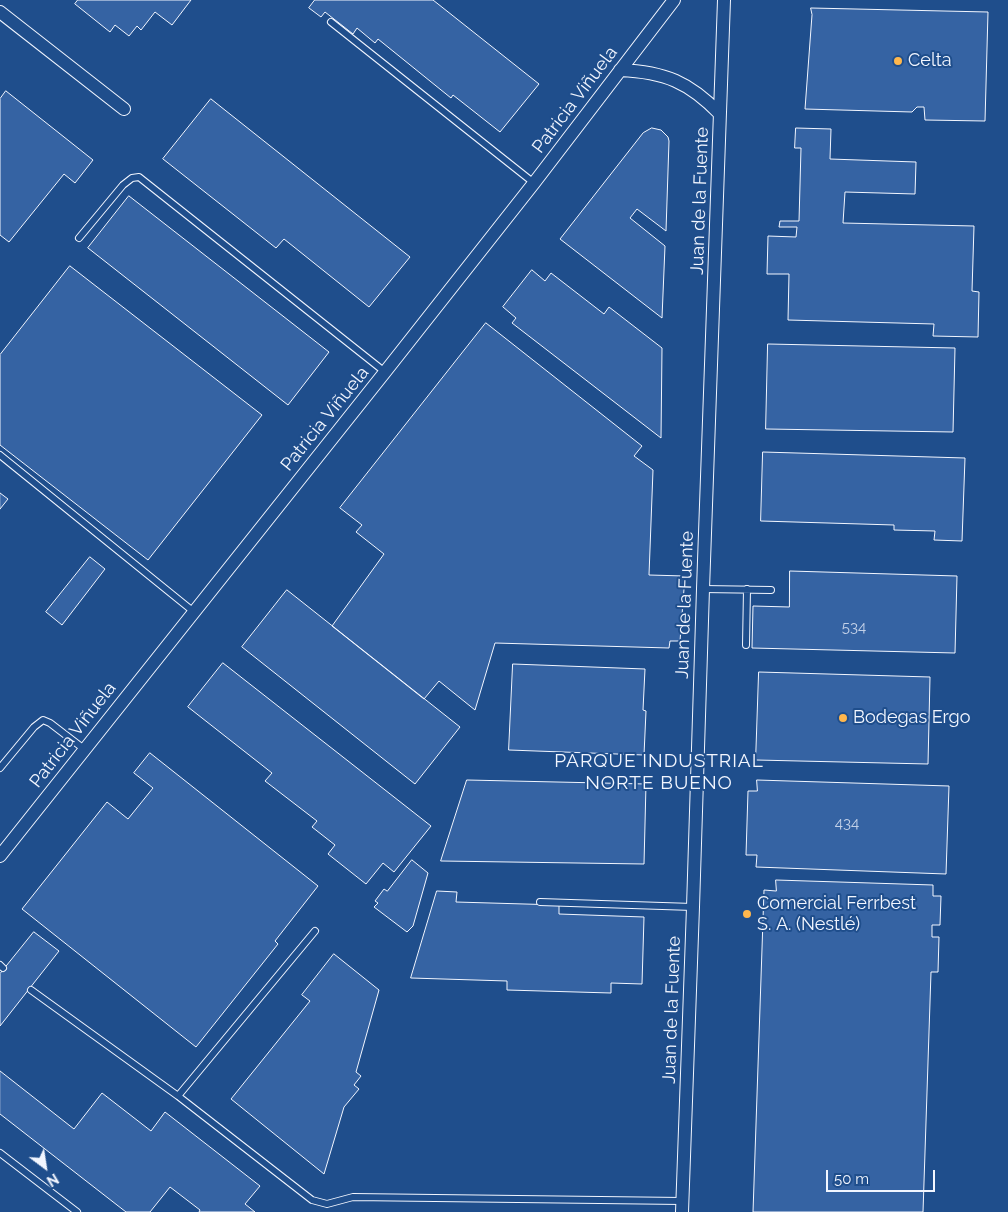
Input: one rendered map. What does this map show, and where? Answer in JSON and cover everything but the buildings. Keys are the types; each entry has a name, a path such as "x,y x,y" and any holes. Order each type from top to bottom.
{"street":[{"name":"Patricia Viñuela","path":"0,856 534,183 674,0"},
{"name":"Juan de la Fuente","path":"682,1206 724,0"},
{"path":"0,12 124,109"},
{"path":"620,70 646,72 673,79 702,97 720,114"}],"lane":[{"path":"331,22 534,183"},
{"path":"78,238 123,185 132,178 139,176 385,372"},
{"path":"0,455 194,612"},
{"path":"703,589 771,590"},
{"path":"746,645 747,589"},
{"path":"0,768 34,726 43,720 50,723 84,750"},
{"path":"540,902 693,907"},
{"path":"178,1096 315,931"},
{"path":"30,990 178,1096 312,1200 327,1204 353,1197 682,1206"},
{"path":"0,1153 77,1212"}],"place":[{"name":"Celta","path":"898,61"},
{"name":"Bodegas Ergo","path":"843,718"},
{"name":"Comercial Ferrbest S. A. (Nestlé)","path":"747,914"}],"district":[{"name":"PARQUE INDUSTRIAL NORTE BUENO","path":"659,772"}]}
